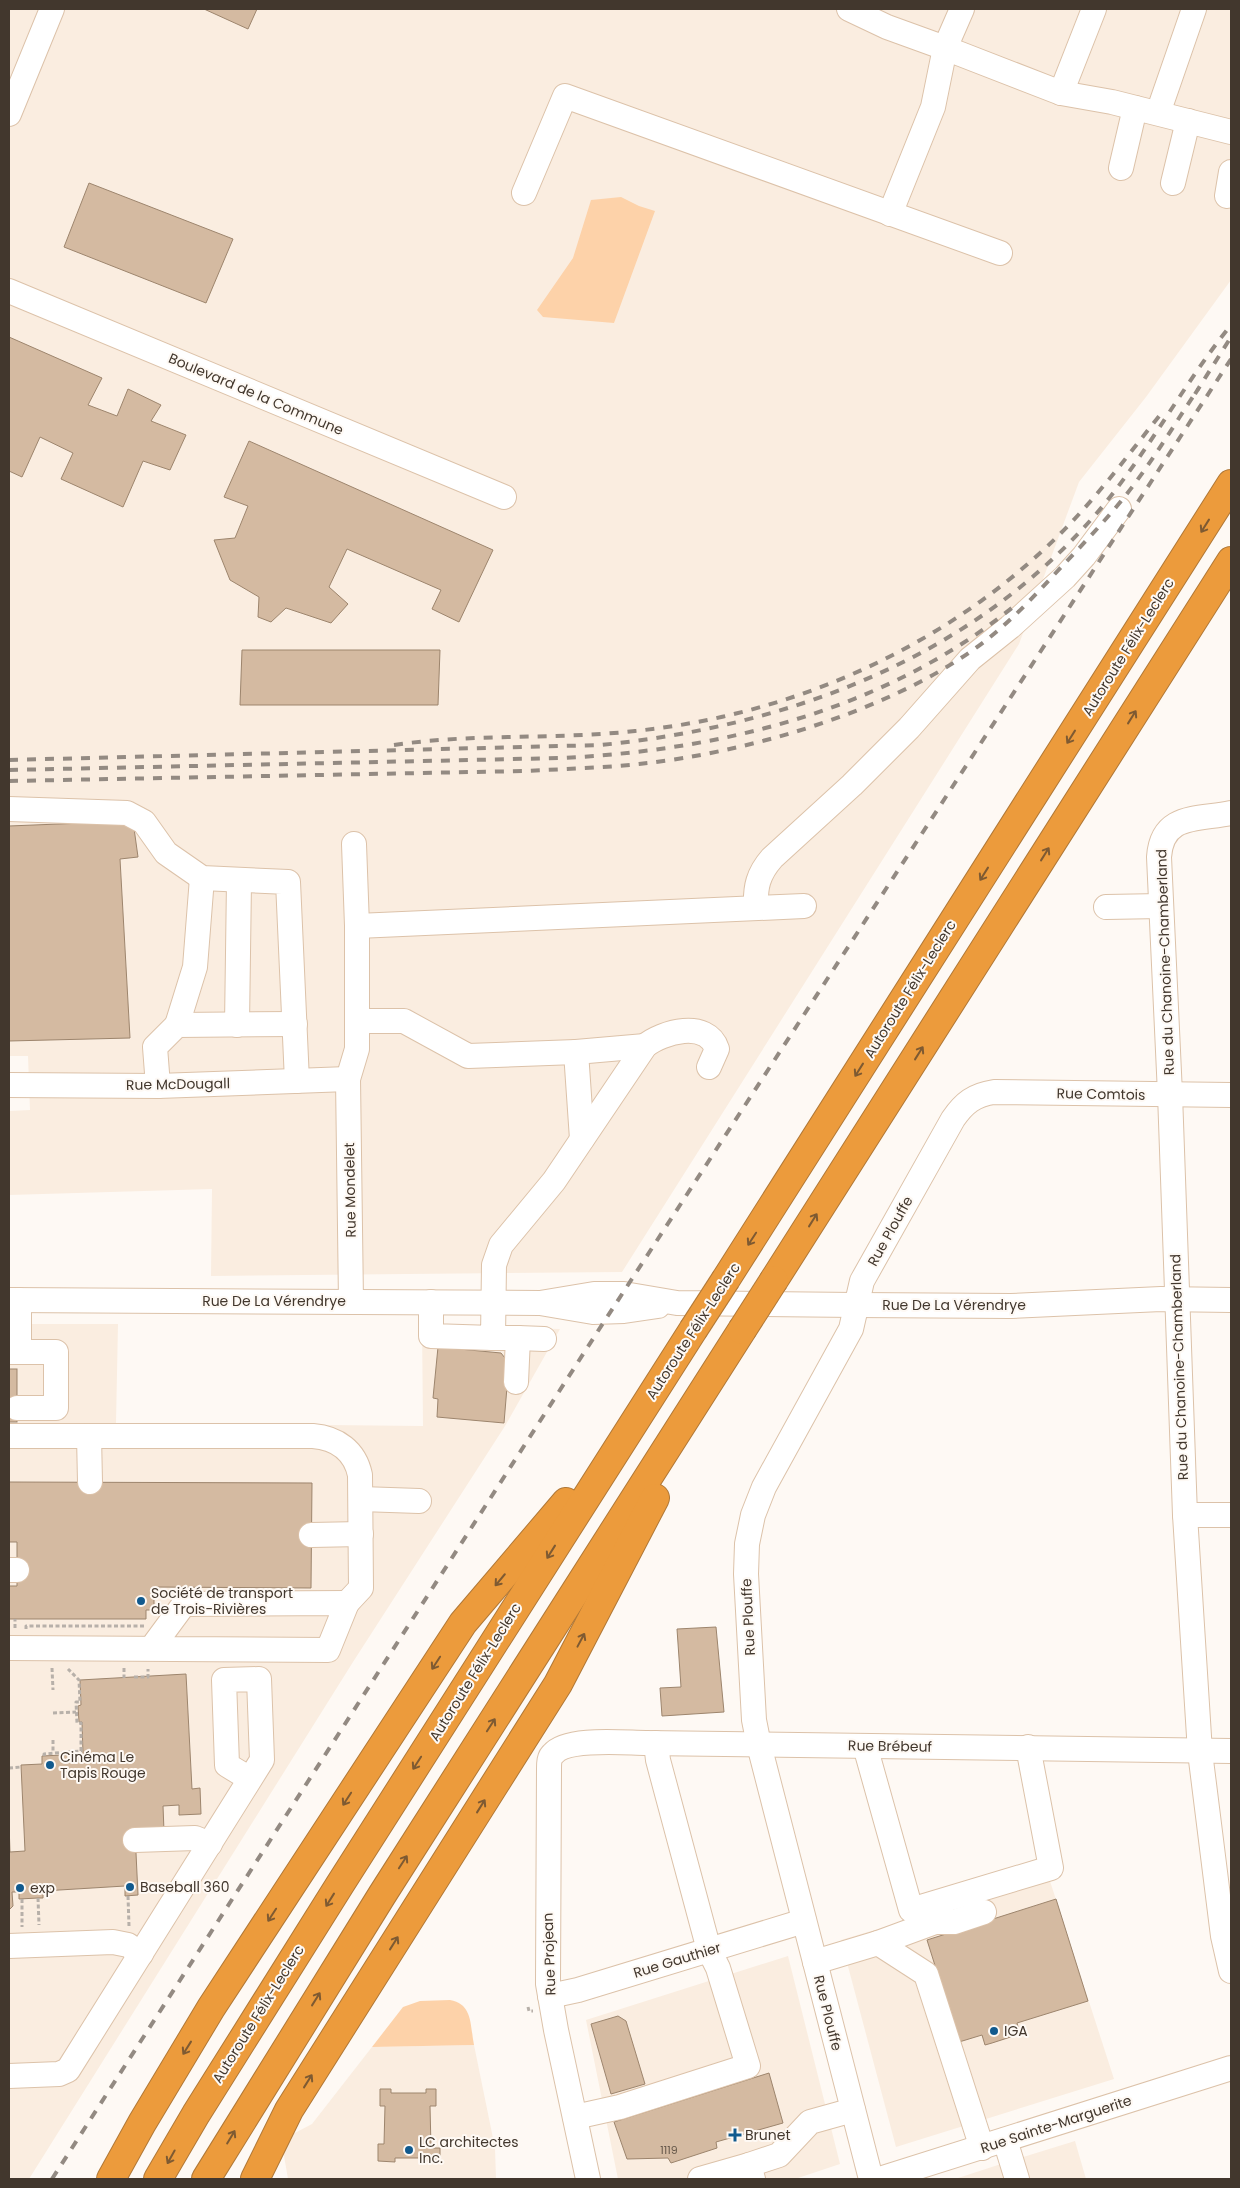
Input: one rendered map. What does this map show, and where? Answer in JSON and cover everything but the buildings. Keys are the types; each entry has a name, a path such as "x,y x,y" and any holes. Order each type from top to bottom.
{"highway":[{"name":"Autoroute Félix-Leclerc","path":"158,2179 196,2114 339,1886 1231,484"},
{"path":"206,2179 382,1895 1231,561"},
{"path":"255,2179 289,2110 558,1684 742,1330"},
{"path":"111,2179 142,2123 211,2008 463,1623 634,1423"},
{"path":"266,2154 276,2179"}],"street":[{"path":"9,114 52,9"},
{"path":"849,9 887,27 1061,92 1231,132"},
{"path":"890,214 933,107 945,48 962,9"},
{"path":"1061,92 1094,9"},
{"path":"1158,114 1194,9"},
{"path":"524,193 565,96 1000,254"},
{"path":"1121,168 1135,108"},
{"path":"1173,183 1188,121"},
{"path":"1227,196 1231,172"},
{"name":"Boulevard de la Commune","path":"9,291 504,497"},
{"path":"756,908 758,881 763,869 772,858 852,785 909,728 970,659 1010,627 1065,577 1084,556 1119,510"},
{"path":"9,810 128,813 144,822 166,853 202,878 288,882 296,1024 297,1081"},
{"name":"Rue du Chanoine-Chamberland","path":"1231,813 1180,822 1166,830 1159,850 1185,1514 1200,1752 1222,1936 1231,1971"},
{"name":"Rue Mondelet","path":"351,1302 348,1079 357,1049 357,926 354,844"},
{"path":"158,1086 155,1047 177,1026 195,967 202,878"},
{"path":"237,1025 239,881"},
{"path":"357,926 804,906"},
{"path":"1106,907 1161,906"},
{"path":"357,1021 404,1021 468,1056 576,1052 645,1046"},
{"path":"177,1026 296,1024"},
{"path":"493,1338 494,1265 501,1246 554,1181 645,1046 665,1034 680,1032 704,1034 711,1038 717,1049 709,1067"},
{"path":"576,1052 582,1139"},
{"name":"Rue McDougall","path":"9,1085 158,1086 348,1079"},
{"name":"Rue Comtois","path":"972,1098 998,1092 1231,1095"},
{"name":"Rue Plouffe","path":"871,2179 754,1720 746,1574 747,1544 750,1525 770,1477 849,1334 862,1281 953,1119 962,1106 972,1098"},
{"name":"Rue De La Vérendrye","path":"14,1300 492,1302 540,1303 593,1312 624,1311 677,1303 1011,1306 1176,1299 1231,1300"},
{"path":"14,1300 14,1352 56,1352 56,1408 17,1408"},
{"path":"431,1302 431,1336 544,1339"},
{"path":"516,1382 518,1338"},
{"path":"9,1436 328,1438 345,1447 357,1463 360,1475 361,1499 361,1588 347,1603 328,1650 150,1659 12,1640"},
{"path":"89,1436 90,1482"},
{"path":"361,1499 419,1501"},
{"path":"1185,1514 1231,1515"},
{"path":"311,1534 361,1534"},
{"path":"150,1659 156,1642 184,1604 347,1603"},
{"name":"Rue Brébeuf","path":"551,1755 561,1748 576,1744 1028,1747 1231,1752"},
{"path":"575,2117 620,2107 748,2066 718,1968 709,1950 658,1760 656,1744"},
{"path":"865,1746 911,1910 1051,1868 1028,1747"},
{"name":"Rue Projean","path":"551,1755 549,1768 547,1927 550,1996 588,2179"},
{"path":"9,2076 59,2074 68,2070 250,1779"},
{"path":"135,1840 195,1838 210,1844"},
{"path":"815,1962 878,1943 935,1922 954,1922 986,1906"},
{"name":"Rue Gauthier","path":"550,1996 578,1990 804,1921"},
{"path":"16,1939 113,1942 128,1945 141,1954"},
{"path":"878,1943 926,1974 982,2148"},
{"name":"Rue Sainte-Marguerite","path":"880,2179 942,2170 982,2148 1231,2068"},
{"path":"700,2179 751,2172 779,2155 810,2122 853,2110"},
{"path":"1005,2140 1017,2179"}],"path":[{"path":"12,1640 15,1619"},
{"path":"134,1677 148,1676 150,1659"},
{"path":"52,1660 52,1690"},
{"path":"124,1669 124,1678"},
{"path":"44,1756 44,1754 81,1751 81,1722 77,1723 76,1712 76,1702 80,1704 79,1680"},
{"path":"53,1713 76,1712"},
{"path":"53,1740 54,1753"},
{"path":"9,1768 21,1767"},
{"path":"128,1896 130,1927"},
{"path":"38,1898 39,1932"},
{"path":"16,1939 22,1899"},
{"path":"528,2007 529,2012"}],"shaded area":[{"path":"9,9 1231,9 1231,280 1146,397 1079,482 1019,644 622,1272 211,1276 212,1189 9,1195 9,1111 30,1110 28,1056 9,1056"},
{"path":"621,197 655,211 614,323 543,317 537,310 573,258 591,200"},
{"path":"9,1324 118,1324 116,1423 423,1426 422,1326 560,1329 505,1426 353,1662 29,2179 9,2179"},
{"path":"1049,1878 1114,2079 896,2147 841,1940"},
{"path":"788,1956 840,2164 795,2179 618,2179 586,2020"},
{"path":"450,2000 457,2002 467,2011 474,2045 372,2047 403,2007 420,2001"},
{"path":"474,2045 495,2148 496,2179 288,2179 283,2150 289,2136 312,2124 372,2047"},
{"path":"1075,2141 1086,2179 955,2179 1001,2164"}],"railway":[{"path":"9,760 601,745 672,735 742,721 810,701 876,675 938,643 997,605 1052,560 1102,507 1119,485 1231,325"},
{"path":"1195,394 1231,337"},
{"path":"52,2179 598,1331 1231,359"},
{"path":"9,781 524,771 610,766 680,759 767,740 811,727 896,694 935,674 970,652 1003,626 1043,587 1117,506 1145,470 1198,389"},
{"path":"394,745 454,739 605,734 694,723 753,709 810,691 865,668 918,641 969,609 1017,573 1061,533 1088,505 1160,415"},
{"path":"9,770 562,758 684,745 744,733 803,717 860,697 915,671 968,640 1018,603"}],"place":[{"name":"Société de transport de Trois-Rivières","path":"141,1601"},
{"name":"Cinéma Le Tapis Rouge","path":"50,1765"},
{"name":"Baseball 360","path":"130,1887"},
{"name":"exp","path":"20,1888"},
{"name":"IGA","path":"994,2031"},
{"name":"Brunet","path":"735,2135"},
{"name":"LC architectes Inc.","path":"409,2150"}]}
